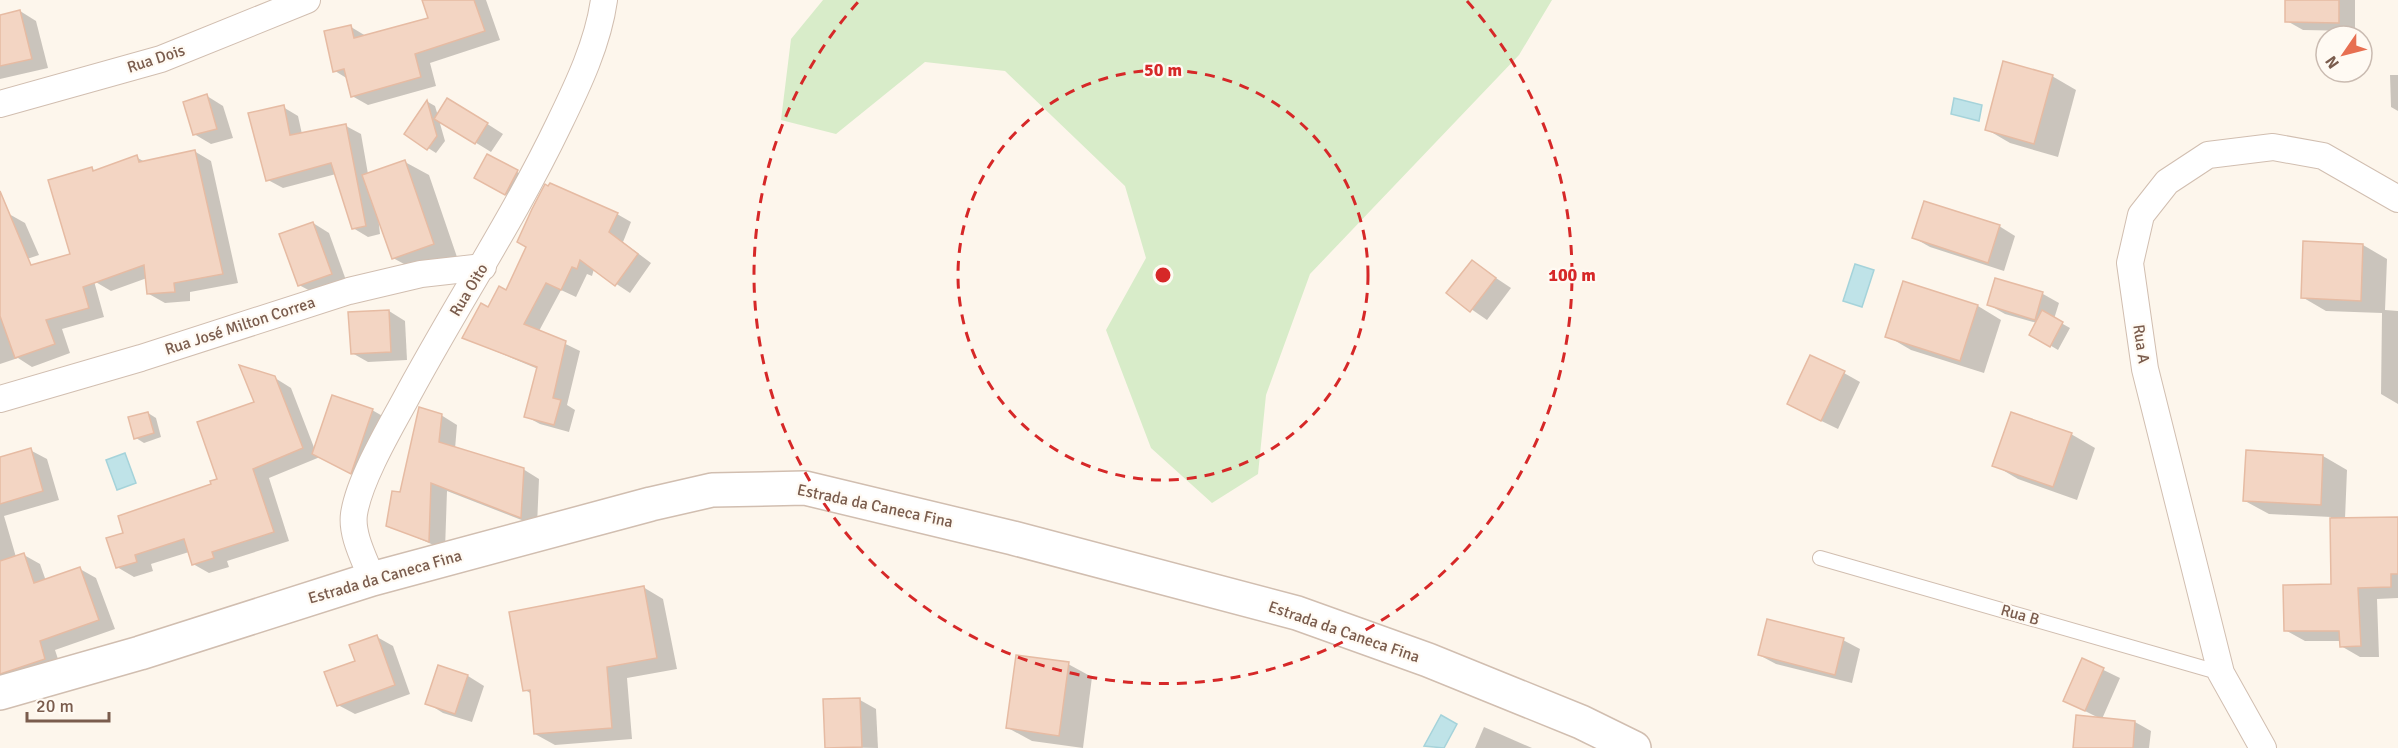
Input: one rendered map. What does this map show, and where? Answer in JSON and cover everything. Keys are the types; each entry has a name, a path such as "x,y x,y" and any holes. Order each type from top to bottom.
{"street":[{"name":"Rua Dois","path":"0,104 161,59 307,0"},
{"name":"Rua Oito","path":"372,579 356,534 354,515 360,494 416,379 483,267 542,160 573,95 592,47 604,0"},
{"name":"Rua A","path":"2263,748 2221,673 2145,369 2130,263 2141,215 2167,182 2208,155 2273,147 2323,156 2398,199"},
{"name":"Rua José Milton Correa","path":"0,399 141,358 349,291 421,273 483,267"},
{"name":"Estrada da Caneca Fina","path":"0,693 140,653 372,579 712,490 805,488 1013,538 1297,613 1428,660 1581,723 1634,748"}],"lane":[{"name":"Rua B","path":"1820,558 2221,673"}],"green space":[{"path":"823,0 1552,0 1519,55 1310,274 1266,395 1258,474 1212,503 1151,448 1106,330 1146,258 1125,186 1005,71 925,62 836,134 781,120 791,39"}],"water":[{"path":"1954,98 1982,105 1979,121 1951,114"},
{"path":"1855,264 1874,270 1862,307 1843,301"},
{"path":"125,453 136,483 117,490 106,460"},
{"path":"1441,715 1457,724 1444,748 1424,746"}],"building":[{"path":"422,0 474,0 485,31 415,54 421,77 351,97 344,69 333,72 324,31 351,25 354,38 428,18"},
{"path":"2285,0 2339,0 2339,23 2285,22"},
{"path":"20,10 32,59 0,66 0,15"},
{"path":"2003,61 2053,75 2034,144 1985,130"},
{"path":"207,94 217,129 193,135 183,102"},
{"path":"447,98 488,123 475,144 434,119"},
{"path":"427,100 437,136 427,150 404,134"},
{"path":"284,105 290,135 346,124 366,226 352,229 331,163 266,181 248,113"},
{"path":"195,150 223,274 174,283 175,292 147,294 144,265 83,287 89,308 46,320 55,344 15,358 0,316 0,191 31,265 70,254 48,180 92,167 93,171 137,155 139,162"},
{"path":"487,154 518,170 505,195 474,178"},
{"path":"405,160 434,244 392,259 362,175"},
{"path":"550,183 618,213 609,232 638,254 615,286 580,260 577,269 572,267 561,290 546,283 524,324 566,341 553,398 561,400 554,425 524,417 537,367 462,338 481,303 488,307 499,286 506,290 526,247 517,242 545,184 548,186"},
{"path":"1924,201 2000,225 1988,263 1912,238"},
{"path":"313,222 332,274 298,286 279,234"},
{"path":"2303,241 2363,244 2361,301 2301,298"},
{"path":"1472,260 1496,278 1470,312 1446,293"},
{"path":"1995,278 2043,292 2035,320 1987,305"},
{"path":"1903,281 1978,305 1960,361 1885,337"},
{"path":"389,310 391,352 351,354 348,312"},
{"path":"2042,310 2063,322 2050,347 2029,335"},
{"path":"1810,355 1845,371 1821,421 1787,404"},
{"path":"239,365 275,376 303,448 253,469 274,532 212,552 214,558 192,565 184,539 135,555 137,562 116,568 106,538 123,533 118,516 211,484 210,481 217,479 197,422 254,402"},
{"path":"332,395 373,409 351,474 312,454"},
{"path":"419,407 442,414 439,442 524,468 521,518 431,483 429,542 386,526 392,491 400,492"},
{"path":"148,412 154,433 134,439 128,417"},
{"path":"2011,412 2072,433 2053,487 1992,466"},
{"path":"31,448 43,491 0,504 0,457"},
{"path":"2246,450 2323,455 2321,505 2243,501"},
{"path":"2398,517 2398,574 2391,574 2391,587 2358,588 2361,646 2340,647 2339,631 2284,631 2283,585 2331,584 2330,518"},
{"path":"24,553 34,583 80,567 99,620 40,641 45,659 0,674 0,561"},
{"path":"644,586 657,658 607,667 612,728 534,734 530,690 523,691 509,612"},
{"path":"1767,619 1844,638 1835,675 1758,655"},
{"path":"377,635 395,685 337,706 324,672 355,661 349,645"},
{"path":"1016,655 1069,662 1059,736 1006,728"},
{"path":"2082,658 2104,668 2085,711 2063,701"},
{"path":"438,665 468,675 455,714 425,704"},
{"path":"860,698 862,747 825,748 823,699"},
{"path":"2076,715 2135,721 2133,748 2073,748"}]}
